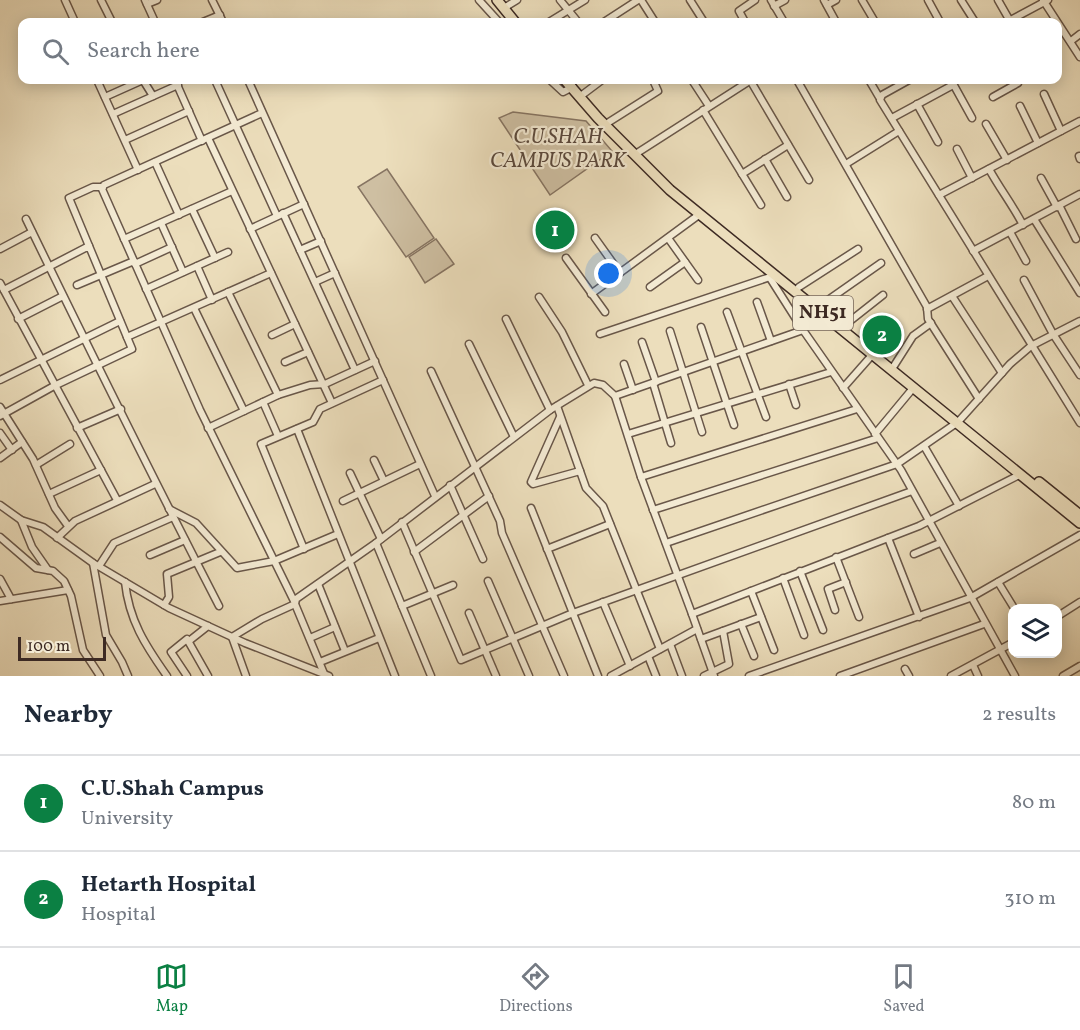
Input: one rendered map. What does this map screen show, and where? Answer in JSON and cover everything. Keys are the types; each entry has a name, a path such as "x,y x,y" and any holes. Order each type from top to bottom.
{"highway":[{"path":"496,0 512,18"},
{"name":"NH51","path":"574,88 609,122 636,153 679,190 800,287 914,387 960,420 1080,523"},
{"name":"NH51","path":"574,88 636,153 700,214 772,275 893,367 1080,515"}],"street":[{"path":"65,0 73,18"},
{"path":"101,0 109,18"},
{"path":"153,18 146,2 157,0"},
{"path":"212,0 221,18"},
{"path":"479,0 495,18"},
{"path":"504,9 517,0"},
{"path":"560,0 574,18"},
{"path":"556,18 585,0"},
{"path":"611,18 640,0 653,18"},
{"path":"690,0 701,18"},
{"path":"743,18 739,11 755,0"},
{"path":"781,18 772,3 785,0"},
{"path":"834,18 826,3 836,0"},
{"path":"862,0 873,18"},
{"path":"928,0 938,18"},
{"path":"961,0 972,18"},
{"path":"998,0 1006,18"},
{"path":"1015,18 1046,1 1055,18"},
{"path":"213,18 220,15"},
{"path":"1062,30 1080,57"},
{"path":"1071,41 1080,34"},
{"path":"99,84 138,170"},
{"path":"105,97 134,84"},
{"path":"146,84 153,96"},
{"path":"113,114 174,84"},
{"path":"178,84 189,111 232,191 332,403"},
{"path":"217,84 280,215 300,250 355,370"},
{"path":"250,84 435,496"},
{"path":"554,84 563,92 574,88"},
{"path":"609,122 658,91 655,84"},
{"path":"694,84 761,205"},
{"path":"636,153 706,108 738,84"},
{"path":"752,84 809,180"},
{"path":"799,84 927,309 931,323 979,399"},
{"path":"871,84 1080,423"},
{"path":"879,97 901,84"},
{"path":"892,118 949,84"},
{"path":"953,84 972,118"},
{"path":"993,97 1016,84"},
{"path":"1044,94 1061,131"},
{"path":"917,104 938,142"},
{"path":"1020,106 1038,143"},
{"path":"125,140 189,111"},
{"path":"2,415 54,386 132,349 68,199 93,187 103,187 262,113"},
{"path":"939,195 1080,121"},
{"path":"986,124 1006,160"},
{"path":"846,164 899,131"},
{"path":"742,174 788,145"},
{"path":"957,149 972,178"},
{"path":"765,159 787,197"},
{"path":"155,162 179,215"},
{"path":"989,169 1002,192 1008,196 1023,225"},
{"path":"1041,178 1077,239"},
{"path":"103,187 208,428 295,603 326,676"},
{"path":"124,239 232,191"},
{"path":"973,252 1080,194"},
{"path":"250,229 304,204"},
{"path":"192,209 214,258"},
{"path":"591,294 700,214"},
{"path":"26,219 121,409 155,484 219,606"},
{"path":"1034,219 1080,293"},
{"path":"161,223 183,272"},
{"path":"0,249 32,232"},
{"path":"1010,232 1026,261"},
{"path":"595,238 620,273"},
{"path":"668,238 698,280"},
{"path":"300,250 321,241"},
{"path":"89,246 49,267 2,287 117,500"},
{"path":"77,285 172,247"},
{"path":"800,287 858,249"},
{"path":"146,289 228,252"},
{"path":"566,258 605,312"},
{"path":"650,287 685,261"},
{"path":"821,305 881,263"},
{"path":"197,266 212,300"},
{"path":"127,337 271,273"},
{"path":"315,282 335,273"},
{"path":"600,334 772,275 803,330 897,464 1015,676"},
{"path":"927,309 988,276"},
{"path":"1024,280 1053,334 1080,375"},
{"path":"228,292 278,395"},
{"path":"845,325 883,295"},
{"path":"18,319 63,296"},
{"path":"952,296 1002,373"},
{"path":"539,297 562,332 588,386"},
{"path":"757,302 771,341"},
{"path":"194,308 244,411"},
{"path":"727,312 744,351 766,417"},
{"path":"507,319 561,417 587,491 602,503 660,649"},
{"path":"0,380 120,321"},
{"path":"666,543 897,464 960,420 1002,373 1031,346 1080,321"},
{"path":"893,367 916,332 931,323"},
{"path":"272,335 295,324"},
{"path":"701,327 734,425"},
{"path":"615,396 803,330"},
{"path":"670,331 702,432"},
{"path":"642,342 671,443"},
{"path":"470,344 514,437"},
{"path":"285,362 308,352"},
{"path":"843,388 873,354"},
{"path":"208,428 278,395 310,385 324,384 375,361"},
{"path":"624,364 633,390"},
{"path":"431,371 500,521 502,533 564,676"},
{"path":"627,434 831,372"},
{"path":"304,549 261,446 278,436 313,422 320,409 383,380"},
{"path":"232,637 295,603 514,437 554,408 598,382 615,396 641,477 713,674"},
{"path":"789,384 796,405"},
{"path":"653,510 877,436 914,387"},
{"path":"263,402 278,436"},
{"path":"0,407 2,415 36,465 49,494 68,526"},
{"path":"77,428 121,409"},
{"path":"641,477 857,409"},
{"path":"561,417 531,482 533,484 580,471"},
{"path":"297,429 395,676"},
{"path":"0,433 12,450"},
{"path":"0,458 22,442"},
{"path":"36,465 70,444"},
{"path":"924,446 959,506"},
{"path":"374,460 384,482"},
{"path":"343,501 420,464"},
{"path":"49,494 101,470"},
{"path":"350,473 360,493 431,676"},
{"path":"692,614 929,521 1021,474"},
{"path":"57,538 68,526 117,500 155,484"},
{"path":"450,484 483,559"},
{"path":"402,522 459,660 573,613 677,574 912,491"},
{"path":"414,552 489,496"},
{"path":"0,505 21,520 43,527 96,565 164,605 232,637 326,676"},
{"path":"531,508 598,676"},
{"path":"169,509 195,523 237,568 274,561 338,534"},
{"path":"128,676 121,659 107,639 96,565 114,543 173,516"},
{"path":"21,520 32,547 48,570"},
{"path":"547,549 610,524"},
{"path":"749,676 970,598 1080,535"},
{"path":"0,537 36,568 53,571 64,581 81,645 100,676"},
{"path":"888,538 919,616"},
{"path":"150,555 185,540"},
{"path":"914,554 940,543"},
{"path":"164,605 169,597 166,575 220,552"},
{"path":"836,557 859,617"},
{"path":"800,571 823,630"},
{"path":"783,578 804,635"},
{"path":"0,579 11,599"},
{"path":"488,581 529,676"},
{"path":"125,582 130,613 145,644 167,676"},
{"path":"836,610 828,589 846,582"},
{"path":"998,582 1011,604"},
{"path":"318,584 345,651"},
{"path":"402,606 453,585"},
{"path":"0,601 68,590"},
{"path":"751,591 774,650"},
{"path":"603,602 627,667 627,676"},
{"path":"1062,613 1080,602"},
{"path":"469,613 496,676"},
{"path":"701,639 761,616"},
{"path":"741,624 754,656"},
{"path":"840,676 984,624"},
{"path":"187,676 171,652 186,639 189,641 208,626"},
{"path":"310,638 335,627"},
{"path":"611,676 697,629"},
{"path":"704,676 713,674 730,663 723,631"},
{"path":"232,637 246,676"},
{"path":"320,662 380,638"},
{"path":"189,641 208,676"},
{"path":"670,644 682,676"},
{"path":"951,676 1008,646"},
{"path":"648,656 656,676"},
{"path":"973,665 978,676"},
{"path":"1064,676 1080,666"},
{"path":"905,669 909,676"}],"green space":[{"name":"C.U.SHAH CAMPUS PARK","path":"513,112 586,121 612,151 550,195 499,118"},
{"path":"387,169 434,238 406,257 358,187"},
{"path":"436,239 454,264 425,283 409,257"}],"place":[{"name":"C.U.Shah Campus","path":"555,230"},
{"name":"Hetarth Hospital","path":"882,335"}]}
